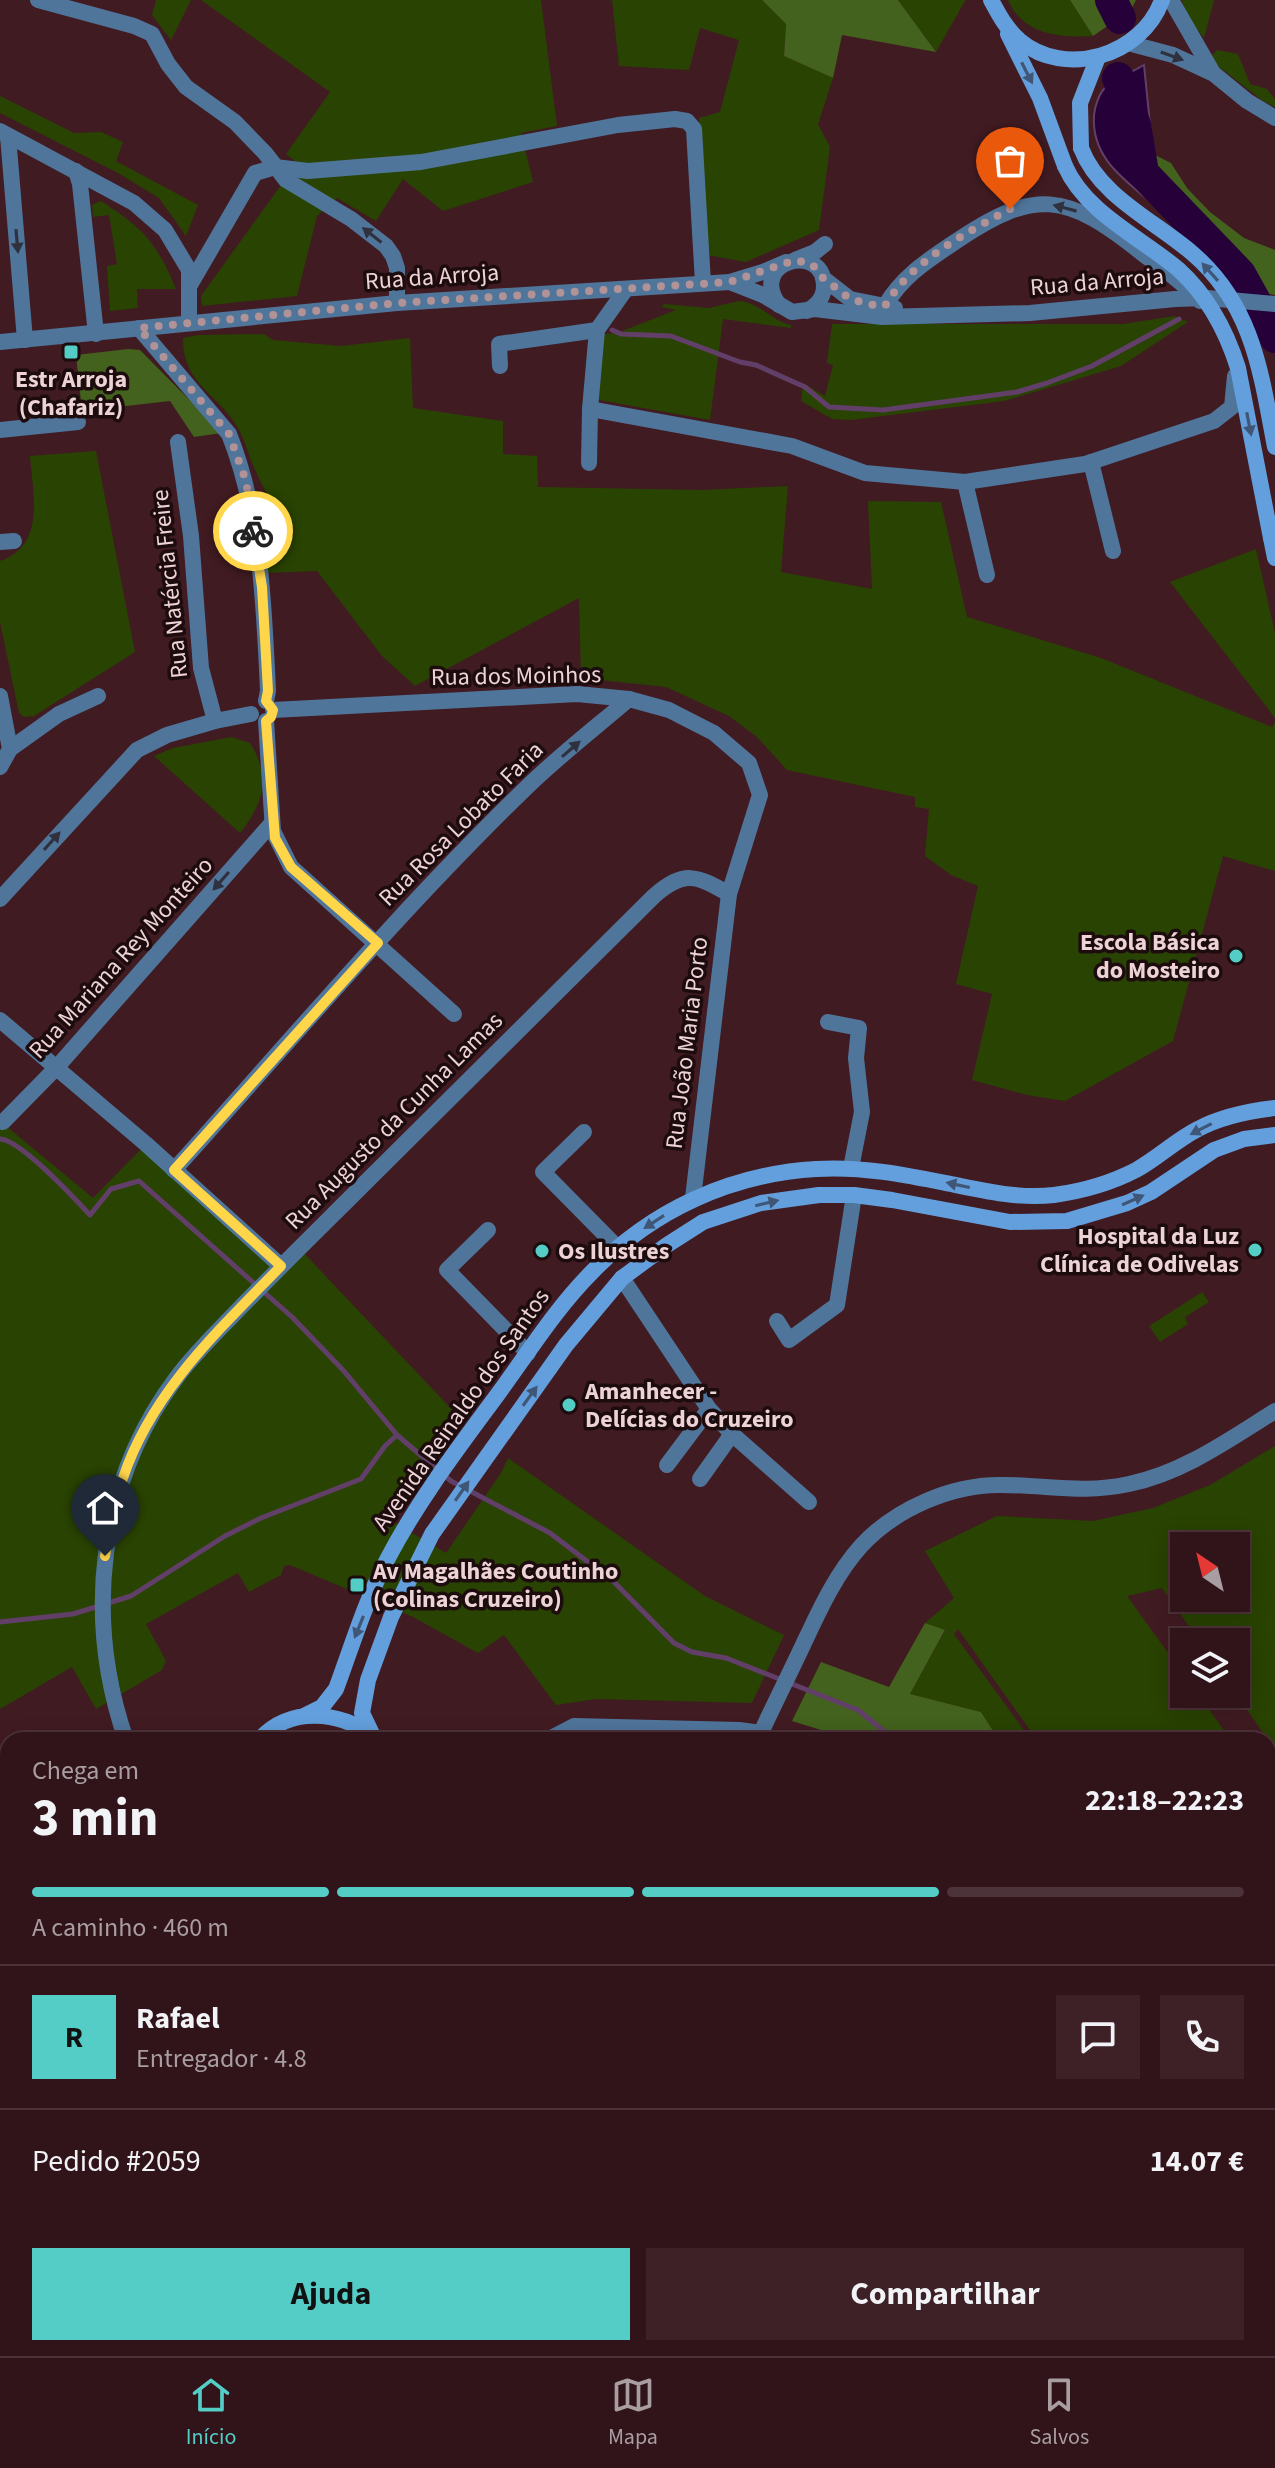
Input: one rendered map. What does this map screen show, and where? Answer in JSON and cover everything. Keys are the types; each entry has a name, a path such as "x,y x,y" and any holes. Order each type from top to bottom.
{"main road":[{"path":"991,0 1040,98 1070,176 1083,196 1179,270 1218,319 1238,368 1275,558"},
{"path":"1002,22 1021,41 1045,55 1071,60 1098,57 1128,43 1149,25 1162,0"},
{"path":"1098,57 1080,108 1081,148 1095,175 1194,254 1236,306 1259,361 1275,447"},
{"name":"Avenida Reinaldo dos Santos","path":"270,1732 282,1723 322,1707 336,1689 386,1561 418,1507 461,1444 590,1273 617,1247 652,1222 693,1198 757,1177 817,1169 881,1171 996,1193 1063,1194 1117,1179 1199,1129 1222,1119 1252,1110 1275,1108"},
{"name":"Avenida Reinaldo dos Santos","path":"372,1732 362,1713 368,1680 391,1617 417,1560 440,1521 566,1345 622,1278 643,1261 703,1222 761,1203 789,1198 854,1195 1010,1222 1067,1221 1127,1203 1151,1192 1214,1150 1244,1139 1275,1135"},
{"path":"304,1716 327,1715 343,1719 365,1732"}],"street":[{"path":"38,0 134,26 152,34 168,64 186,87 235,122 286,180 351,219 386,246 397,268 397,303"},
{"path":"1171,0 1214,74"},
{"path":"1128,43 1173,55 1214,74 1247,101 1275,118"},
{"path":"190,285 255,173 275,167 308,171 421,162 618,125 675,119 687,121 694,129 703,283"},
{"path":"4,134 134,203 165,230 189,270 189,322"},
{"path":"4,134 25,340"},
{"path":"76,171 96,334"},
{"path":"590,409 792,446 865,473 965,482 1091,462 1214,421 1232,407 1236,379 1228,352 1202,298 1089,214 1048,203 1010,209 972,230 899,284 885,306"},
{"name":"Rua da Arroja","path":"0,342 397,303 730,282 815,252 825,244 820,274 849,298 924,315"},
{"path":"790,261 812,264 820,274 822,296 807,311 792,312 779,305 771,291 773,275 790,261"},
{"name":"Rua da Arroja","path":"730,282 779,305"},
{"path":"589,463 597,330 626,289"},
{"name":"Rua da Arroja","path":"807,311 833,310 882,317 1030,313 1202,298 1275,304"},
{"path":"139,328 229,434 246,481 262,587 268,691 264,711 275,838 291,867 454,1014"},
{"path":"500,366 499,344 597,330"},
{"path":"0,430 78,422"},
{"name":"Rua Natércia Freire","path":"178,442 191,536 201,668 215,721"},
{"path":"1091,462 1113,551"},
{"path":"965,482 987,575"},
{"name":"Rua dos Moinhos","path":"0,899 128,757 148,743 215,721 264,711 577,694 629,699 669,710 714,733 749,763 760,795 729,894"},
{"path":"0,696 10,749"},
{"path":"0,767 10,749 59,714 98,696"},
{"name":"Rua Rosa Lobato Faria","path":"174,1170 378,943 529,785 629,699"},
{"name":"Rua Mariana Rey Monteiro","path":"3,1122 57,1067 272,823"},
{"name":"Rua Augusto da Cunha Lamas","path":"121,1732 111,1691 102,1616 102,1579 112,1517 124,1476 142,1433 178,1376 281,1266 672,880 694,876 729,894"},
{"name":"Rua João Maria Porto","path":"693,1198 729,894"},
{"path":"0,1020 281,1266"},
{"path":"828,1022 859,1028 856,1058 862,1112 851,1168"},
{"path":"584,1132 543,1172 617,1247"},
{"path":"777,1321 789,1340 837,1305 854,1195"},
{"path":"488,1230 447,1270 528,1353"},
{"path":"622,1278 709,1409 732,1434 809,1502"},
{"path":"667,1465 709,1409"},
{"path":"762,1732 829,1589 860,1548 908,1510 956,1491 981,1486 999,1484 1076,1491 1133,1483 1171,1471 1200,1457 1275,1411"},
{"path":"700,1479 732,1434"},
{"path":"562,1732 574,1726 745,1732"}],"green space":[{"path":"156,0 191,0 171,40 152,15"},
{"path":"201,0 541,0 557,126 521,133 533,182 443,211 403,179 376,221 337,198 317,216 297,296 202,306 201,296 297,163 286,154 330,92"},
{"path":"612,0 762,0 786,24 784,56 833,78 818,124 830,147 819,230 746,262 707,255 699,118 720,112 739,40 700,28 689,70 619,66"},
{"path":"762,0 898,0 936,52 842,35 833,78 784,56 786,24"},
{"path":"898,0 965,0 965,1 936,52"},
{"path":"1008,0 1070,0 1093,36 1044,32 1023,21"},
{"path":"1070,0 1136,0 1131,10 1093,36"},
{"path":"1182,0 1214,0 1204,38 1190,20"},
{"path":"1217,50 1238,54 1250,84 1267,89 1275,99 1275,107 1209,59"},
{"path":"0,96 74,133 101,132 123,142 116,161 198,205 186,236 159,198 118,173 0,113"},
{"path":"1153,154 1171,163 1187,188 1210,212 1244,238 1275,250 1275,295 1242,289 1193,237 1153,204"},
{"path":"101,201 147,238 176,289 137,289 138,308 110,311 107,266 117,264 109,215 93,217 92,205"},
{"path":"739,301 754,305 791,325 791,328 723,319 710,420 599,400 602,334 617,333 676,310 662,307 664,304 709,308"},
{"path":"1174,316 1188,322 1121,366 1004,401 851,420 832,419 801,401 803,383 825,396 833,365 827,363 832,324 1123,324"},
{"path":"264,334 273,340 341,346 410,338 413,408 503,421 503,454 537,456 538,487 702,490 788,486 781,572 872,589 868,501 941,502 967,617 1101,658 1272,727 1275,722 1275,871 1223,856 1173,1041 1065,1101 1027,1095 972,1080 992,994 956,984 978,886 951,875 925,856 929,809 915,807 915,797 787,770 757,737 729,716 666,687 581,678 579,598 415,686 382,656 317,571 267,573 260,541 292,527 285,506 275,509 239,430 196,379 184,354 183,338"},
{"path":"140,350 222,433 194,437 170,401 82,411 76,355"},
{"path":"96,451 135,652 34,716 24,717 19,713 0,622 0,561 25,543 30,531 34,502 30,456"},
{"path":"1256,549 1275,633 1275,718 1170,582"},
{"path":"231,737 250,743 261,767 259,800 240,833 154,756 173,748"},
{"path":"0,1121 93,1198 146,1144 281,1266 299,1248 459,1417 390,1520 446,1553 508,1458 705,1596 784,1635 752,1703 596,1699 556,1705 504,1635 478,1653 413,1617 290,1565 284,1566 281,1575 249,1592 238,1573 146,1624 166,1661 162,1670 96,1709 72,1667 0,1709"},
{"path":"1202,1292 1209,1302 1185,1317 1188,1324 1160,1342 1149,1326"},
{"path":"1275,1446 1275,1732 1262,1732 1246,1708 1250,1708 1250,1628 1190,1628 1179,1612 1250,1612 1250,1532 1170,1532 1170,1599 1162,1588 1127,1596 1170,1656 1170,1708 1208,1708 1225,1732 1031,1732 958,1629 954,1634 1025,1732 994,1732 981,1712 910,1694 945,1631 925,1623 954,1598 925,1551 997,1516 1093,1521 1153,1508 1210,1485"},
{"path":"925,1623 945,1630 910,1694 981,1712 994,1732 827,1732 792,1721 821,1662 889,1687"}],"shaded area":[{"path":"1144,65 1153,154 1153,204 1112,166 1098,144 1094,130 1099,96 1114,81"}],"waterway":[{"path":"1111,0 1120,18"},
{"path":"1118,78 1135,125 1143,173 1240,274 1275,337"},
{"path":"612,330 621,334 671,336 756,365 805,387 829,407 883,410 1017,392 1047,383 1092,366 1179,319"},
{"path":"0,1139 33,1159 90,1215 111,1189 139,1181 292,1317 343,1370 397,1435"},
{"path":"0,1622 73,1614 131,1596 225,1536 261,1518 361,1479 397,1435 451,1481 550,1533 613,1581 674,1643 692,1652 726,1658 858,1710 885,1732"}],"way so far":[{"path":"253,531 246,481 229,434 139,328 397,303 730,282 795,260 812,264 823,278 849,298 885,306 899,284 920,266 972,230 1010,209"}],"place":[{"name":"Estr Arroja (Chafariz)","path":"71,352"},
{"name":"Escola Básica do Mosteiro","path":"1236,956"},
{"name":"Hospital da Luz Clínica de Odivelas","path":"1255,1250"},
{"name":"Os Ilustres","path":"542,1251"},
{"name":"Amanhecer - Delícias do Cruzeiro","path":"569,1405"},
{"name":"Av Magalhães Coutinho (Colinas Cruzeiro)","path":"357,1585"}],"route":[{"path":"105,1556 124,1476 142,1433 178,1376 281,1266 174,1170 378,943 291,867 275,838 266,721 273,710 266,701 262,587 253,531"}]}
